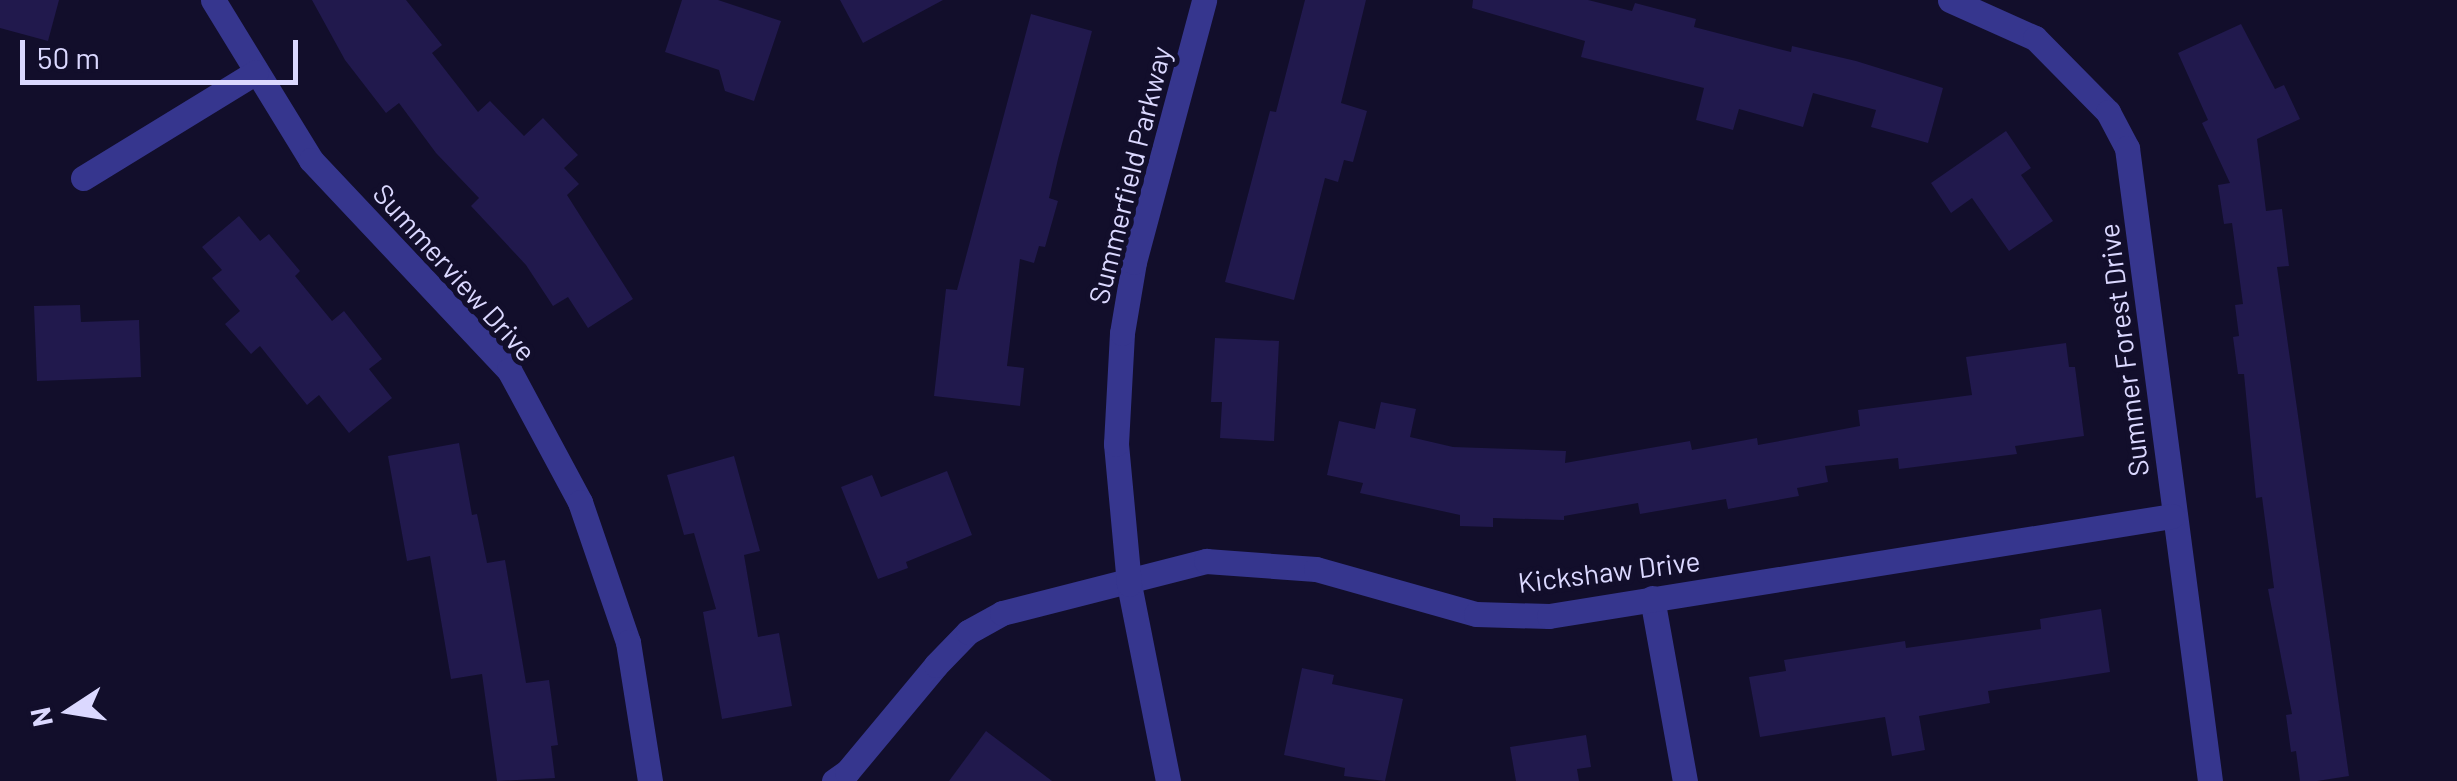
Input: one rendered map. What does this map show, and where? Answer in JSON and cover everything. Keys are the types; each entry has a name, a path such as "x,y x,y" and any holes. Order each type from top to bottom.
{"street":[{"name":"Summerview Drive","path":"213,0 311,160 508,370 580,502 628,642 650,781"},
{"name":"Summerfield Parkway","path":"1168,781 1129,584 1116,444 1122,332 1149,200 1204,0"},
{"name":"Summer Forest Drive","path":"1950,0 2035,38 2108,112 2128,148 2172,516 2210,781"},
{"path":"83,178 256,72"},
{"name":"Kickshaw Drive","path":"834,781 848,772 936,664 968,632 1002,613 1129,584 1206,561 1316,570 1476,614 1548,616 2172,516"},
{"path":"1652,598 1684,781"}],"building":[{"path":"0,0 59,0 48,41 0,28"},
{"path":"312,0 406,0 442,45 432,53 478,112 490,101 524,136 543,118 578,155 564,168 579,184 567,195 633,299 588,328 568,297 553,306 526,265 471,206 479,198 436,153 399,103 386,113 345,60"},
{"path":"682,0 718,0 781,21 754,101 725,91 719,70 665,52"},
{"path":"840,0 943,0 863,43"},
{"path":"1305,0 1366,0 1341,103 1367,111 1353,162 1344,160 1338,182 1325,178 1294,300 1225,282 1270,111 1276,112"},
{"path":"1473,0 1588,0 1632,11 1635,3 1696,19 1694,27 1791,52 1792,46 1856,61 1943,88 1928,143 1871,127 1876,110 1813,93 1803,127 1739,109 1733,130 1696,120 1704,88 1581,57 1585,41 1472,8"},
{"path":"1031,14 1092,31 1049,198 1058,201 1045,247 1039,246 1034,263 1020,259 1007,366 1024,368 1020,406 934,396 946,289 957,290"},
{"path":"2241,24 2275,89 2284,85 2300,119 2257,139 2266,211 2282,209 2289,266 2277,267 2349,776 2317,781 2300,781 2296,751 2291,752 2286,715 2292,714 2268,589 2274,588 2262,497 2256,498 2244,374 2238,374 2233,337 2239,336 2235,305 2243,304 2232,223 2224,224 2218,185 2230,183 2202,123 2208,120 2178,53"},
{"path":"2006,131 2031,168 2021,175 2053,221 2009,251 1972,198 1951,213 1931,183"},
{"path":"239,216 260,241 269,234 300,271 295,276 332,321 344,311 382,359 369,369 392,398 349,433 319,395 307,405 260,346 251,354 225,324 240,311 212,278 222,270 202,247"},
{"path":"80,305 81,322 139,320 141,377 37,381 34,306"},
{"path":"1215,338 1279,341 1274,441 1220,438 1222,402 1211,402"},
{"path":"2066,343 2069,367 2075,367 2084,436 2015,446 2017,454 1899,469 1898,458 1825,466 1828,482 1797,488 1799,496 1728,509 1726,499 1640,514 1638,503 1564,516 1564,520 1493,518 1493,527 1460,526 1460,515 1360,493 1363,483 1327,475 1339,421 1375,429 1381,402 1416,409 1410,437 1453,447 1566,451 1565,463 1690,441 1692,450 1757,438 1758,445 1860,426 1858,410 1972,395 1966,357"},
{"path":"459,443 472,515 477,514 487,563 505,560 526,683 549,680 558,745 551,746 555,778 497,781 482,674 451,679 430,556 407,561 388,456"},
{"path":"734,456 760,551 744,555 758,637 779,633 792,706 722,719 703,612 716,609 694,533 684,535 667,475"},
{"path":"947,471 972,535 906,562 908,568 878,579 841,487 872,475 881,497"},
{"path":"2101,609 2110,672 1988,691 1990,703 1919,716 1925,750 1892,756 1885,717 1760,737 1749,677 1786,671 1784,660 1905,641 1906,648 2041,629 2040,619"},
{"path":"1302,668 1334,675 1332,684 1403,699 1385,781 1344,776 1345,768 1284,755"},
{"path":"986,731 1052,781 949,781"},
{"path":"1586,735 1591,767 1577,769 1579,781 1516,781 1510,747"}]}
